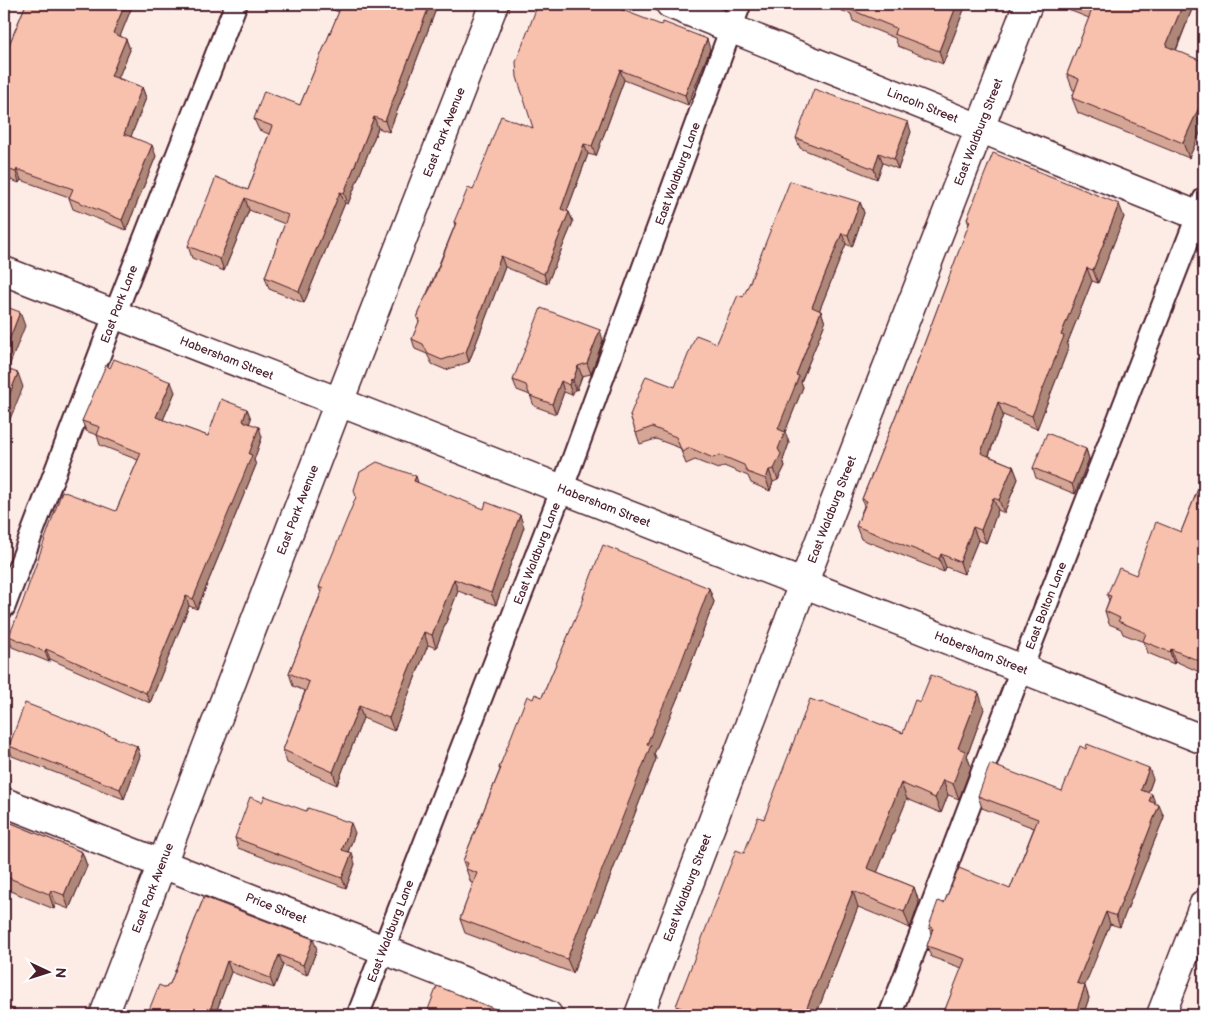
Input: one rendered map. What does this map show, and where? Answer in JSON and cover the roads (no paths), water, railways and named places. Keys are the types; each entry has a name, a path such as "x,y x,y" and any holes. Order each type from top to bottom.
{"street":[{"name":"East Park Avenue","path":"104,1015 494,4"},
{"name":"Lincoln Street","path":"670,4 736,16 980,129 1202,211"},
{"name":"East Waldburg Street","path":"639,1015 803,584 1028,4"},
{"name":"Habersham Street","path":"4,271 1204,740"},
{"name":"Price Street","path":"4,802 163,865 384,948 548,1015"},
{"path":"1160,1015 1204,904"}],"lane":[{"name":"East Park Lane","path":"4,607 115,314 236,4"},
{"name":"East Waldburg Lane","path":"358,1015 562,490 736,16"},
{"name":"East Bolton Lane","path":"890,1015 1021,670 1202,211"}]}
